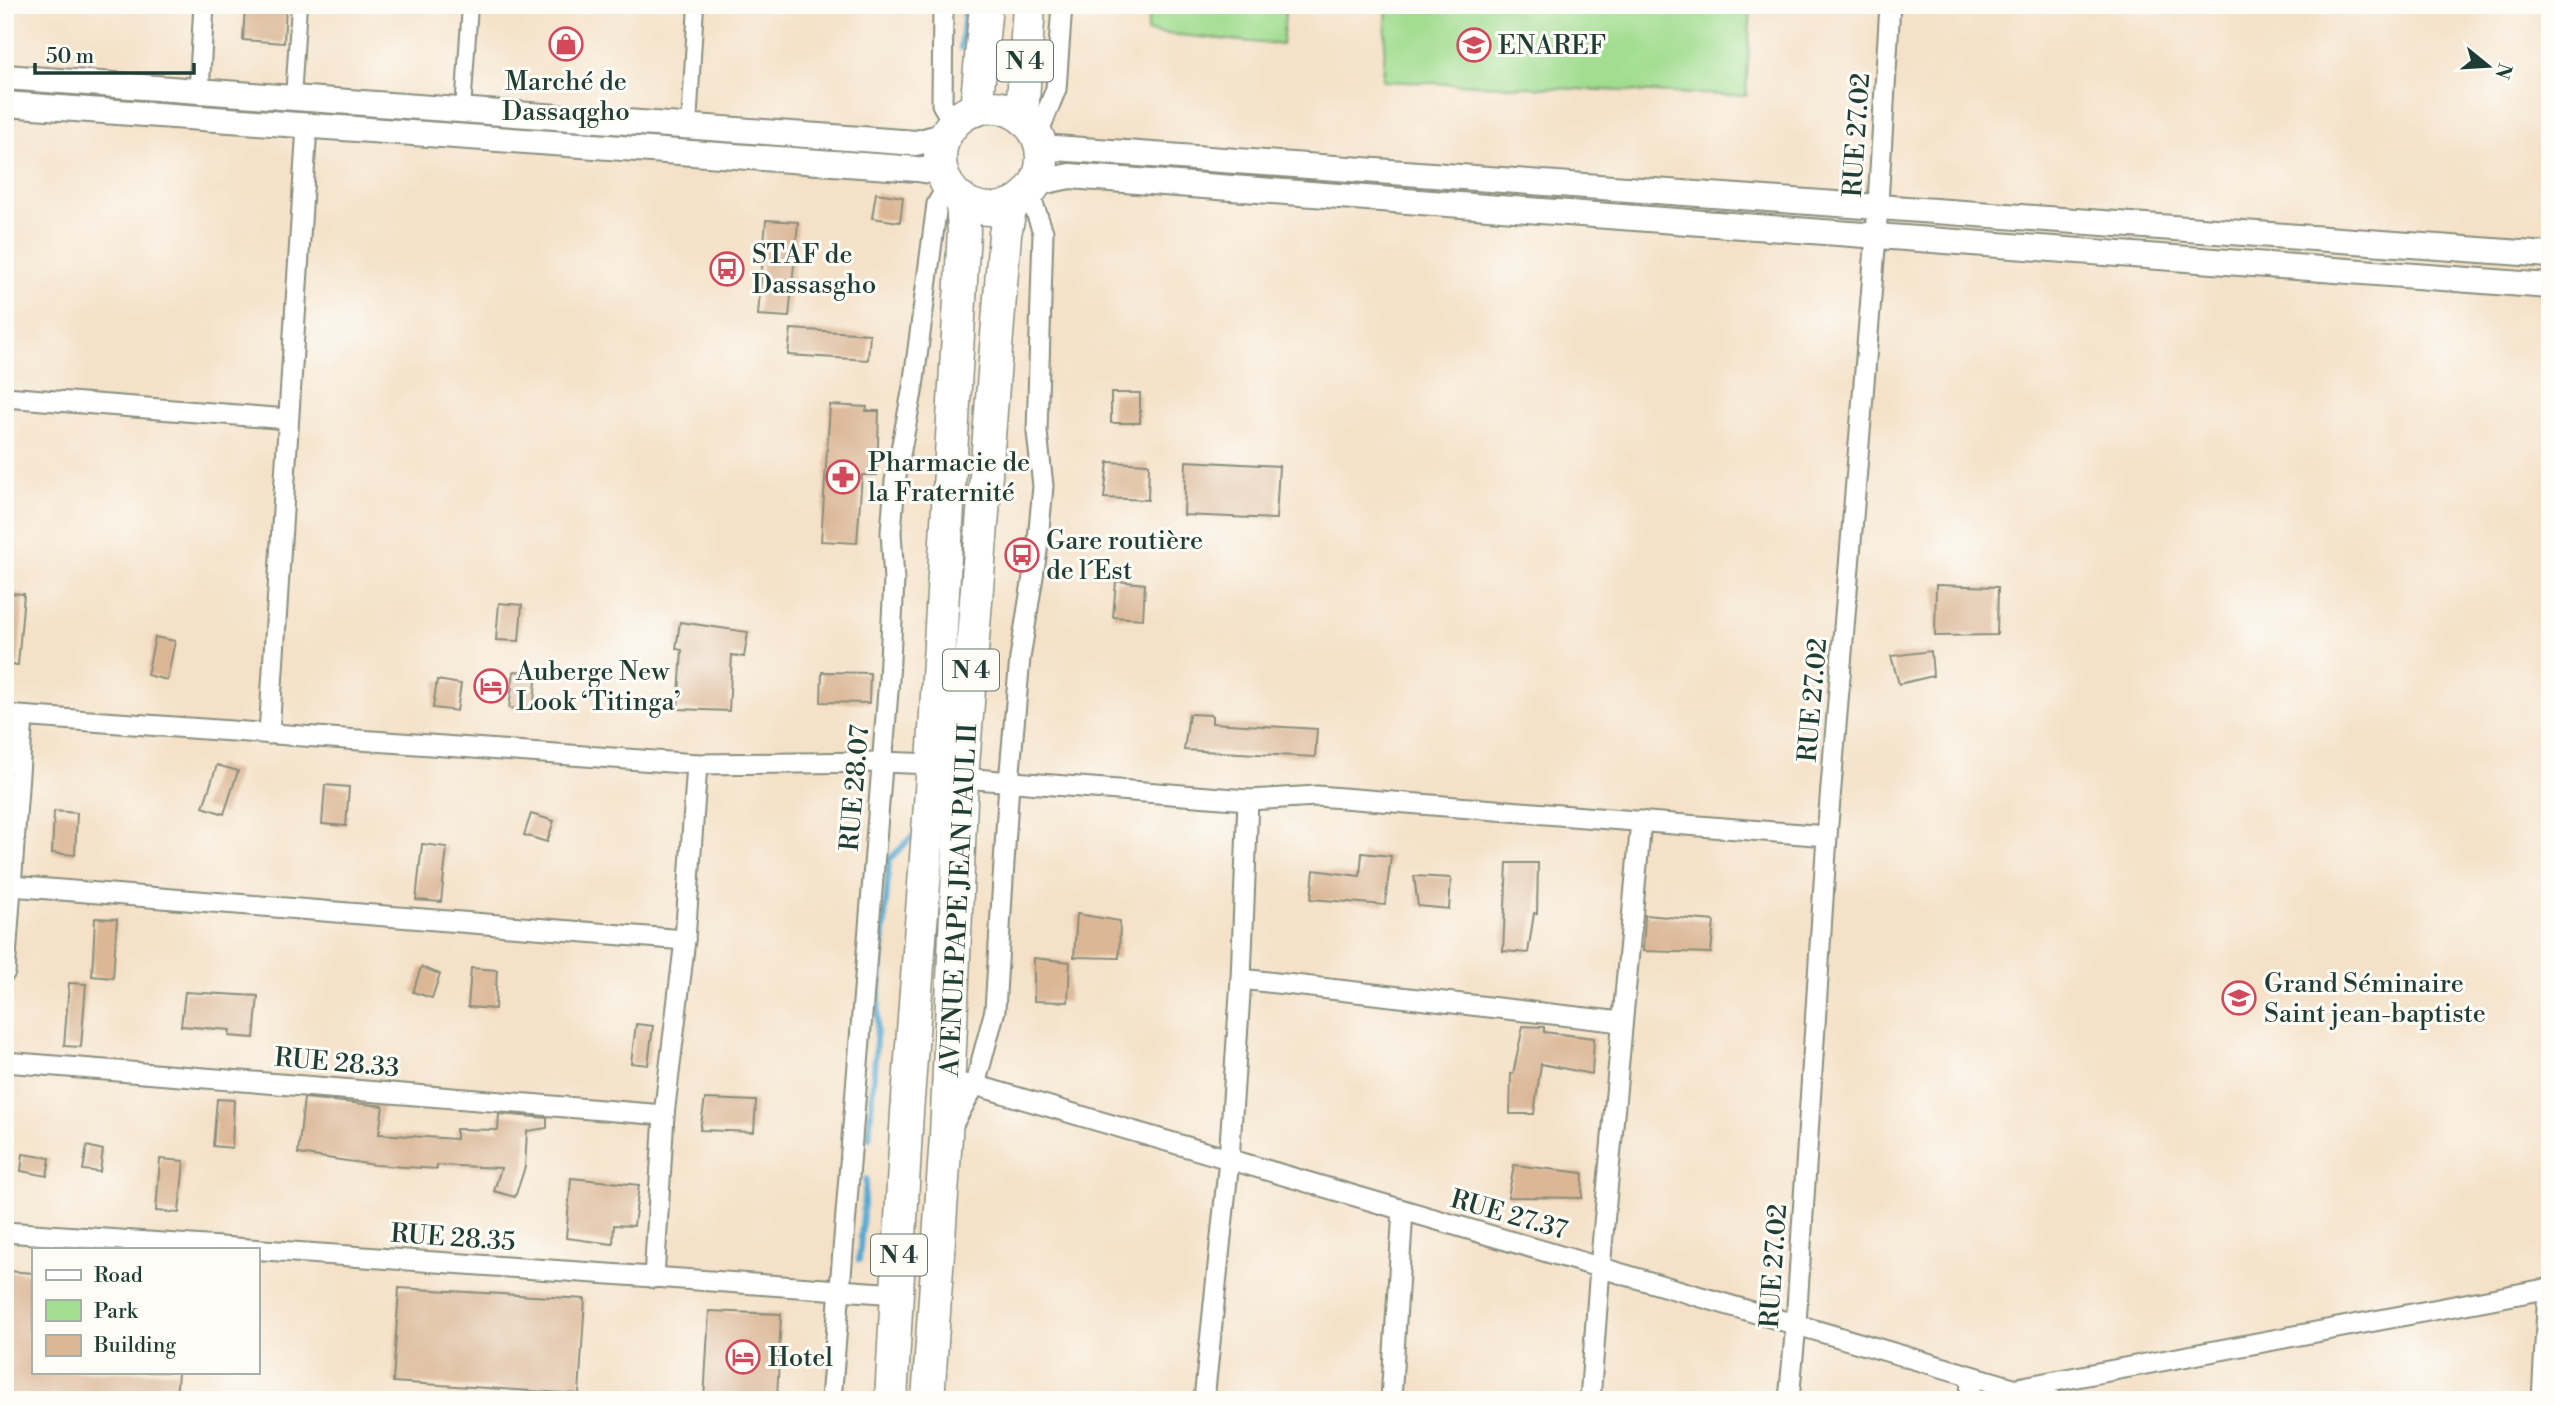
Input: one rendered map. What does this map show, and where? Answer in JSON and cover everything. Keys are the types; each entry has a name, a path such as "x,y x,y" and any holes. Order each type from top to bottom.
{"highway":[{"name":"AVENUE PAPE JEAN PAUL II","path":"897,1294 907,1112 933,764 963,244 951,186 940,156 959,123 986,5"},
{"name":"AVENUE PAPE JEAN PAUL II","path":"930,1400 947,1136 962,1084 962,778 1004,234 1025,193 1040,172 1033,134 1028,5"},
{"name":"N 4","path":"959,123 1000,108 1033,134"},
{"path":"951,186 977,207 989,209 1025,193"},
{"name":"N 4","path":"891,1399 897,1294"}],"street":[{"path":"199,91 204,5"},
{"path":"293,98 299,5"},
{"path":"463,110 471,5"},
{"path":"689,126 696,5"},
{"path":"5,77 916,143 959,123 942,103 943,5"},
{"path":"1062,5 1056,89 1033,134 1878,208 2550,255"},
{"name":"RUE 27.02","path":"1789,1400 1827,836 1876,236 1891,5"},
{"path":"5,104 904,168 951,186"},
{"path":"270,734 307,126"},
{"path":"962,1084 995,1010 1009,782 1020,658 1037,551 1043,486 1037,432 1043,232 1025,193 1070,176 2550,286"},
{"name":"RUE 28.07","path":"831,1400 881,762 890,679 894,481 913,387 937,204 951,186"},
{"path":"5,397 288,419"},
{"path":"5,972 11,886 14,716 697,764 933,764"},
{"path":"654,1278 664,1115 685,940 697,764"},
{"path":"962,778 1248,800 1317,796 1827,836"},
{"path":"1204,1400 1228,1160 1241,979 1248,800"},
{"path":"1590,1400 1640,821"},
{"path":"11,886 685,940"},
{"path":"1241,979 1622,1022"},
{"name":"RUE 28.33","path":"5,1062 664,1115"},
{"name":"RUE 27.37","path":"962,1084 2054,1400"},
{"path":"1391,1400 1403,1210"},
{"name":"RUE 28.35","path":"5,1232 231,1248"},
{"name":"RUE 28.35","path":"259,1250 897,1294"},
{"path":"2014,1389 2549,1289 2542,1400"},
{"path":"1970,1400 1971,1376"}],"green space":[{"path":"1150,5 1286,5 1282,45 1147,32"},
{"path":"1387,5 1751,5 1746,96 1383,81"}],"building":[{"path":"245,5 286,5 284,43 243,40"},
{"path":"876,193 903,197 900,222 872,218"},
{"path":"766,220 798,222 789,317 758,315"},
{"path":"791,329 870,334 868,360 788,355"},
{"path":"1111,393 1140,393 1140,423 1111,423"},
{"path":"830,405 867,407 866,411 879,411 877,475 862,475 857,543 821,541"},
{"path":"1186,461 1279,466 1276,519 1184,515"},
{"path":"1108,462 1149,464 1148,500 1104,498"},
{"path":"1116,581 1145,584 1143,619 1113,617"},
{"path":"1936,585 1998,587 1997,635 1935,636"},
{"path":"5,593 24,594 18,665 5,665"},
{"path":"499,603 522,605 519,641 496,640"},
{"path":"680,622 748,632 744,657 732,655 729,711 678,709 682,650 676,649"},
{"path":"155,637 175,641 167,680 147,675"},
{"path":"1931,651 1933,676 1899,684 1891,656"},
{"path":"514,671 537,673 533,711 509,708"},
{"path":"822,672 870,673 869,703 821,702"},
{"path":"437,680 461,684 457,711 433,708"},
{"path":"1189,714 1212,715 1212,723 1317,729 1315,757 1184,750"},
{"path":"217,765 238,771 224,814 203,807"},
{"path":"325,785 349,787 346,826 322,824"},
{"path":"54,811 77,813 75,855 52,853"},
{"path":"531,814 554,821 547,842 524,835"},
{"path":"422,844 447,847 441,902 416,900"},
{"path":"1362,853 1391,856 1385,905 1311,899 1314,870 1360,876"},
{"path":"1507,863 1538,863 1537,914 1534,913 1528,953 1503,951"},
{"path":"1414,876 1451,878 1449,909 1418,906"},
{"path":"1077,914 1120,921 1119,958 1074,957"},
{"path":"1645,915 1714,921 1711,953 1643,951"},
{"path":"95,918 117,919 113,978 92,976"},
{"path":"1034,958 1070,962 1068,1002 1034,1001"},
{"path":"421,967 440,974 432,998 413,992"},
{"path":"471,968 497,970 495,1009 468,1007"},
{"path":"69,983 86,984 81,1047 64,1046"},
{"path":"185,992 258,996 254,1038 229,1036 230,1030 181,1026"},
{"path":"636,1024 653,1026 648,1065 631,1063"},
{"path":"1523,1026 1544,1027 1544,1032 1594,1038 1592,1074 1541,1064 1534,1114 1510,1114 1511,1074"},
{"path":"304,1098 383,1106 379,1134 456,1139 456,1129 498,1130 499,1114 547,1118 547,1128 527,1131 525,1167 515,1197 494,1191 501,1168 437,1165 437,1169 375,1165 298,1154"},
{"path":"217,1099 234,1100 232,1148 213,1146"},
{"path":"705,1099 756,1101 754,1132 700,1130"},
{"path":"87,1146 103,1150 100,1172 83,1170"},
{"path":"23,1154 50,1158 47,1176 21,1171"},
{"path":"160,1159 184,1161 179,1213 156,1211"},
{"path":"1514,1165 1583,1173 1582,1198 1508,1197"},
{"path":"571,1178 639,1185 634,1226 614,1225 613,1244 566,1238"},
{"path":"8,1271 32,1273 32,1374 178,1374 176,1400 5,1400"},
{"path":"399,1288 585,1299 579,1394 393,1382"},
{"name":"Hotel","path":"709,1311 781,1314 777,1400 704,1400"}],"waterway":[{"path":"961,48 966,5"},
{"path":"869,1138 889,860 916,833"},
{"path":"859,1260 866,1179"}],"place":[{"name":"Marché de Dassaqgho","path":"566,44"},
{"name":"ENAREF","path":"1474,45"},
{"name":"STAF de Dassasgho","path":"727,269"},
{"name":"Pharmacie de la Fraternité","path":"843,477"},
{"name":"Gare routière de l´Est","path":"1022,555"},
{"name":"Auberge New Look ‘Titinga’","path":"491,686"},
{"name":"Grand Séminaire Saint jean-baptiste","path":"2239,998"},
{"name":"Hotel","path":"743,1357"}]}
